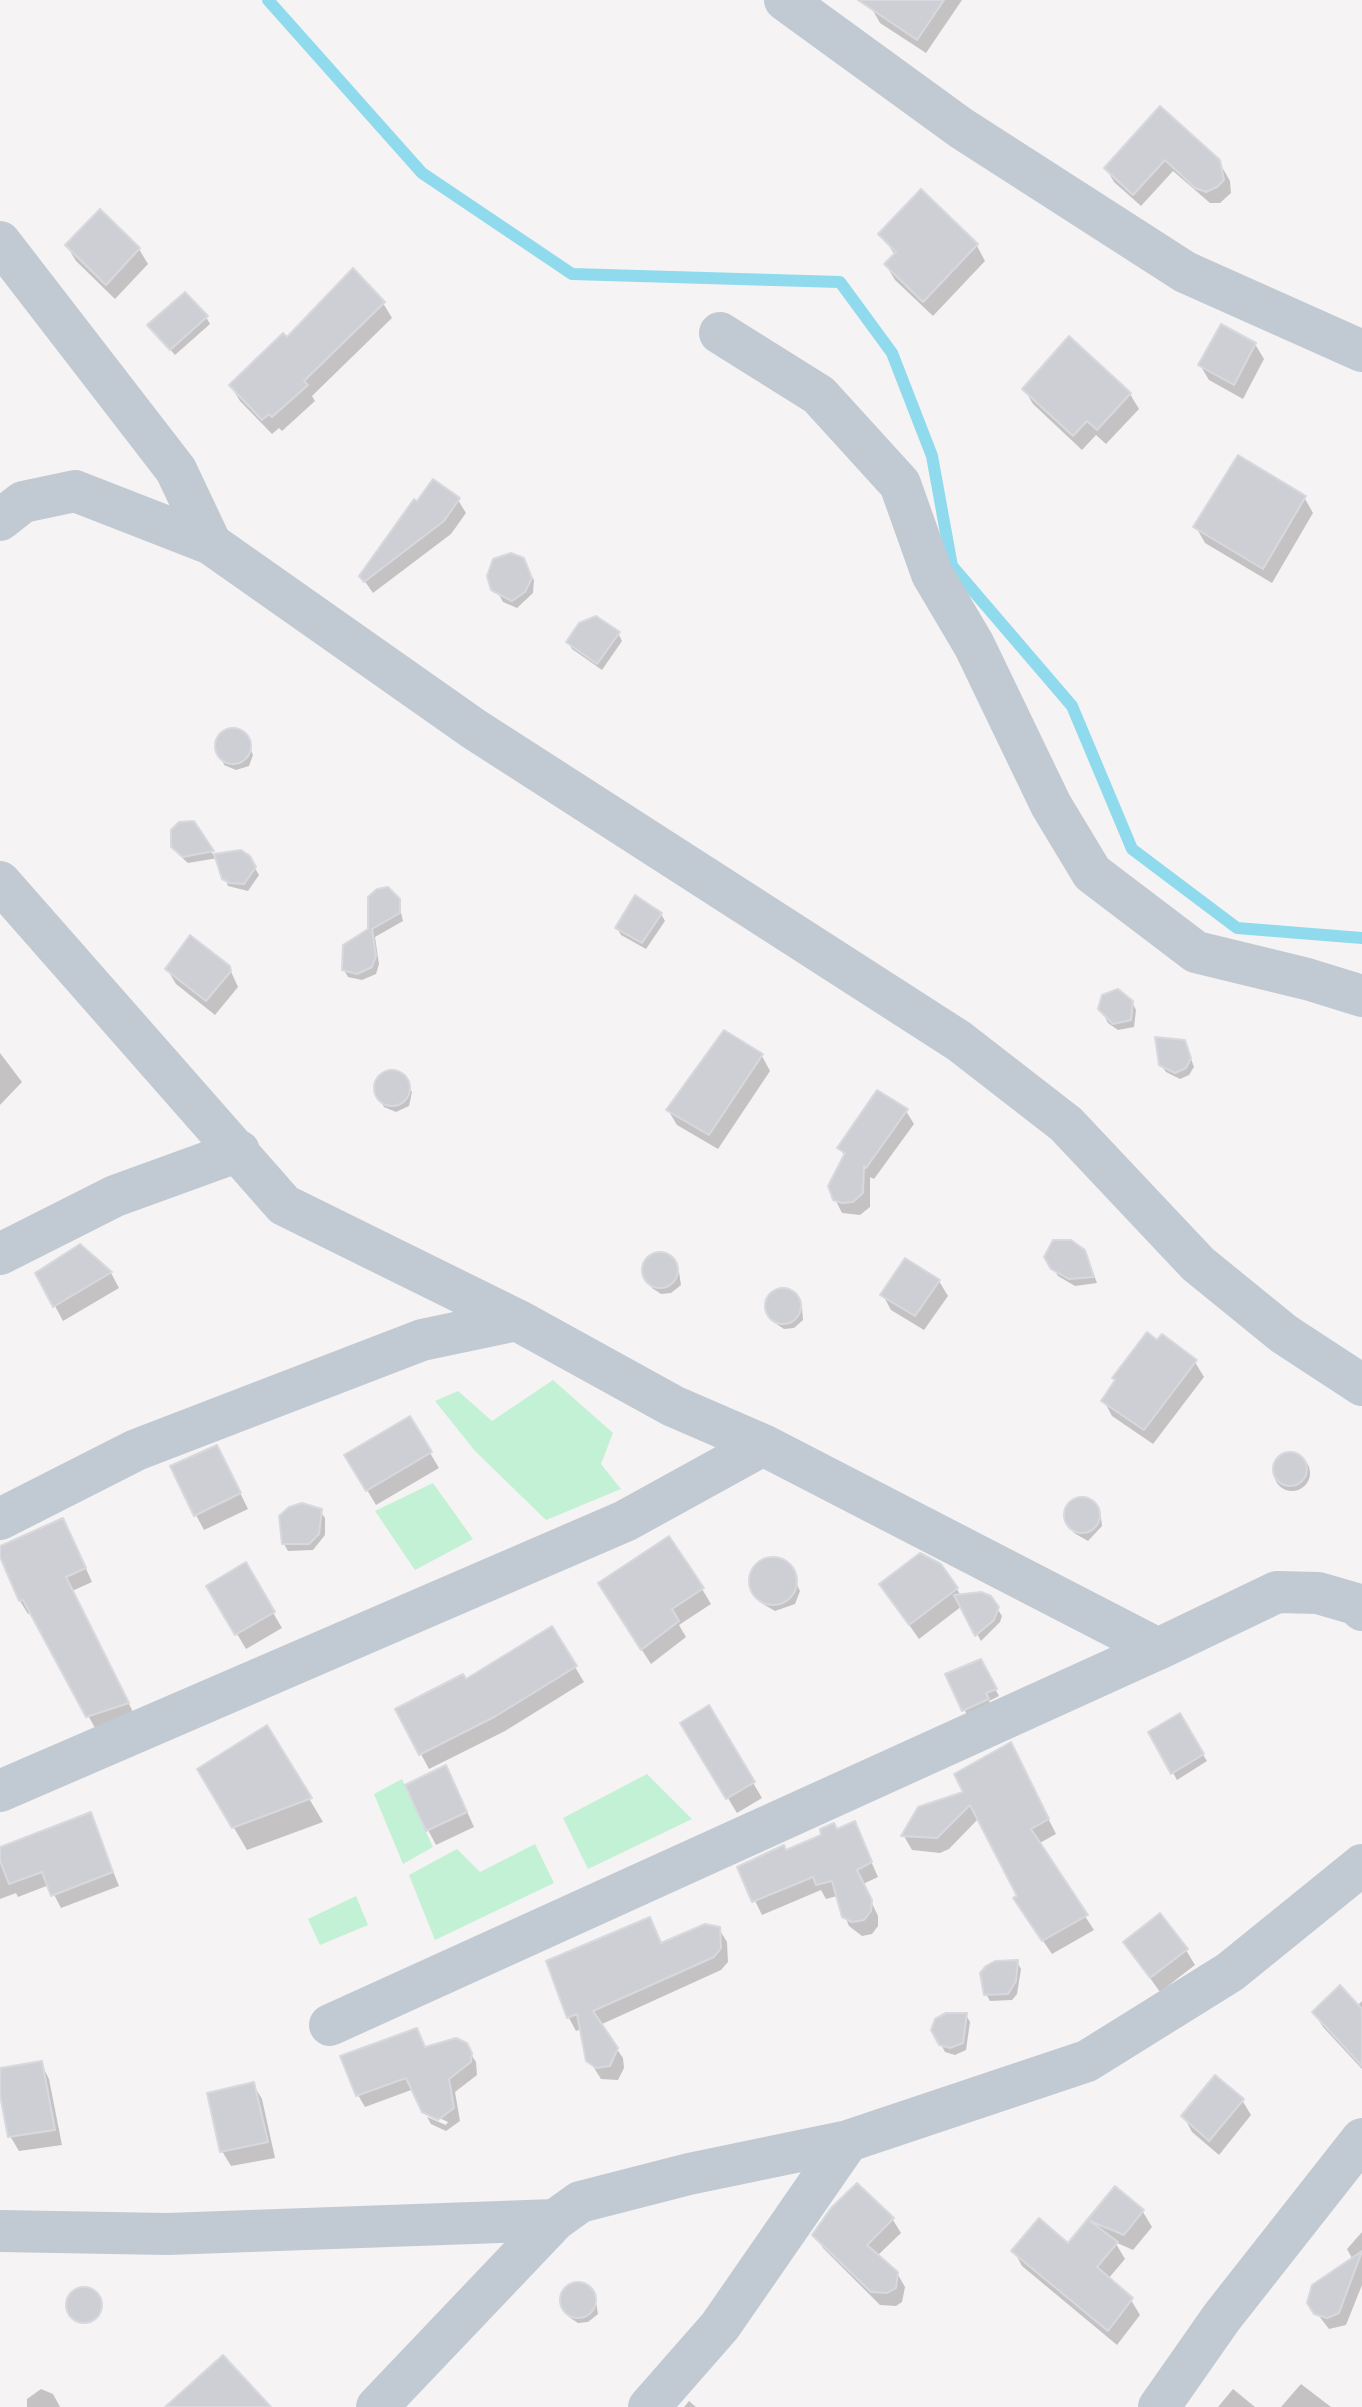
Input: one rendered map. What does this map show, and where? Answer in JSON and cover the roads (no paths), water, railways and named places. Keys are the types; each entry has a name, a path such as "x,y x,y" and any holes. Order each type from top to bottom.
{"street":[{"path":"785,0 961,128 1185,272 1362,351"},
{"path":"0,242 176,470 211,544"},
{"path":"720,333 819,395 900,484 932,574 974,645 1051,805 1092,873 1196,952 1362,996"},
{"path":"0,520 23,502 75,491 211,544 474,729 959,1041 1066,1124 1198,1264 1284,1334 1362,1385"},
{"path":"0,882 284,1205 517,1320 673,1406 763,1445 1158,1649"},
{"path":"0,1254 115,1196 239,1151"},
{"path":"0,1519 136,1450 393,1351 422,1340 517,1320"},
{"path":"0,1791 625,1521 763,1445"},
{"path":"330,2025 1277,1592 1318,1593 1356,1604 1362,1610"},
{"path":"377,2407 555,2220 580,2202 689,2174 848,2141 1087,2061 1230,1972 1362,1865"},
{"path":"1159,2407 1222,2317 1362,2139"},
{"path":"649,2407 720,2326 848,2141"},
{"path":"0,2231 167,2234 555,2220"}],"waterway":[{"path":"268,0 422,173 572,274 840,282 892,353 932,456 952,566 1072,706 1132,849 1237,928 1362,938"}]}
